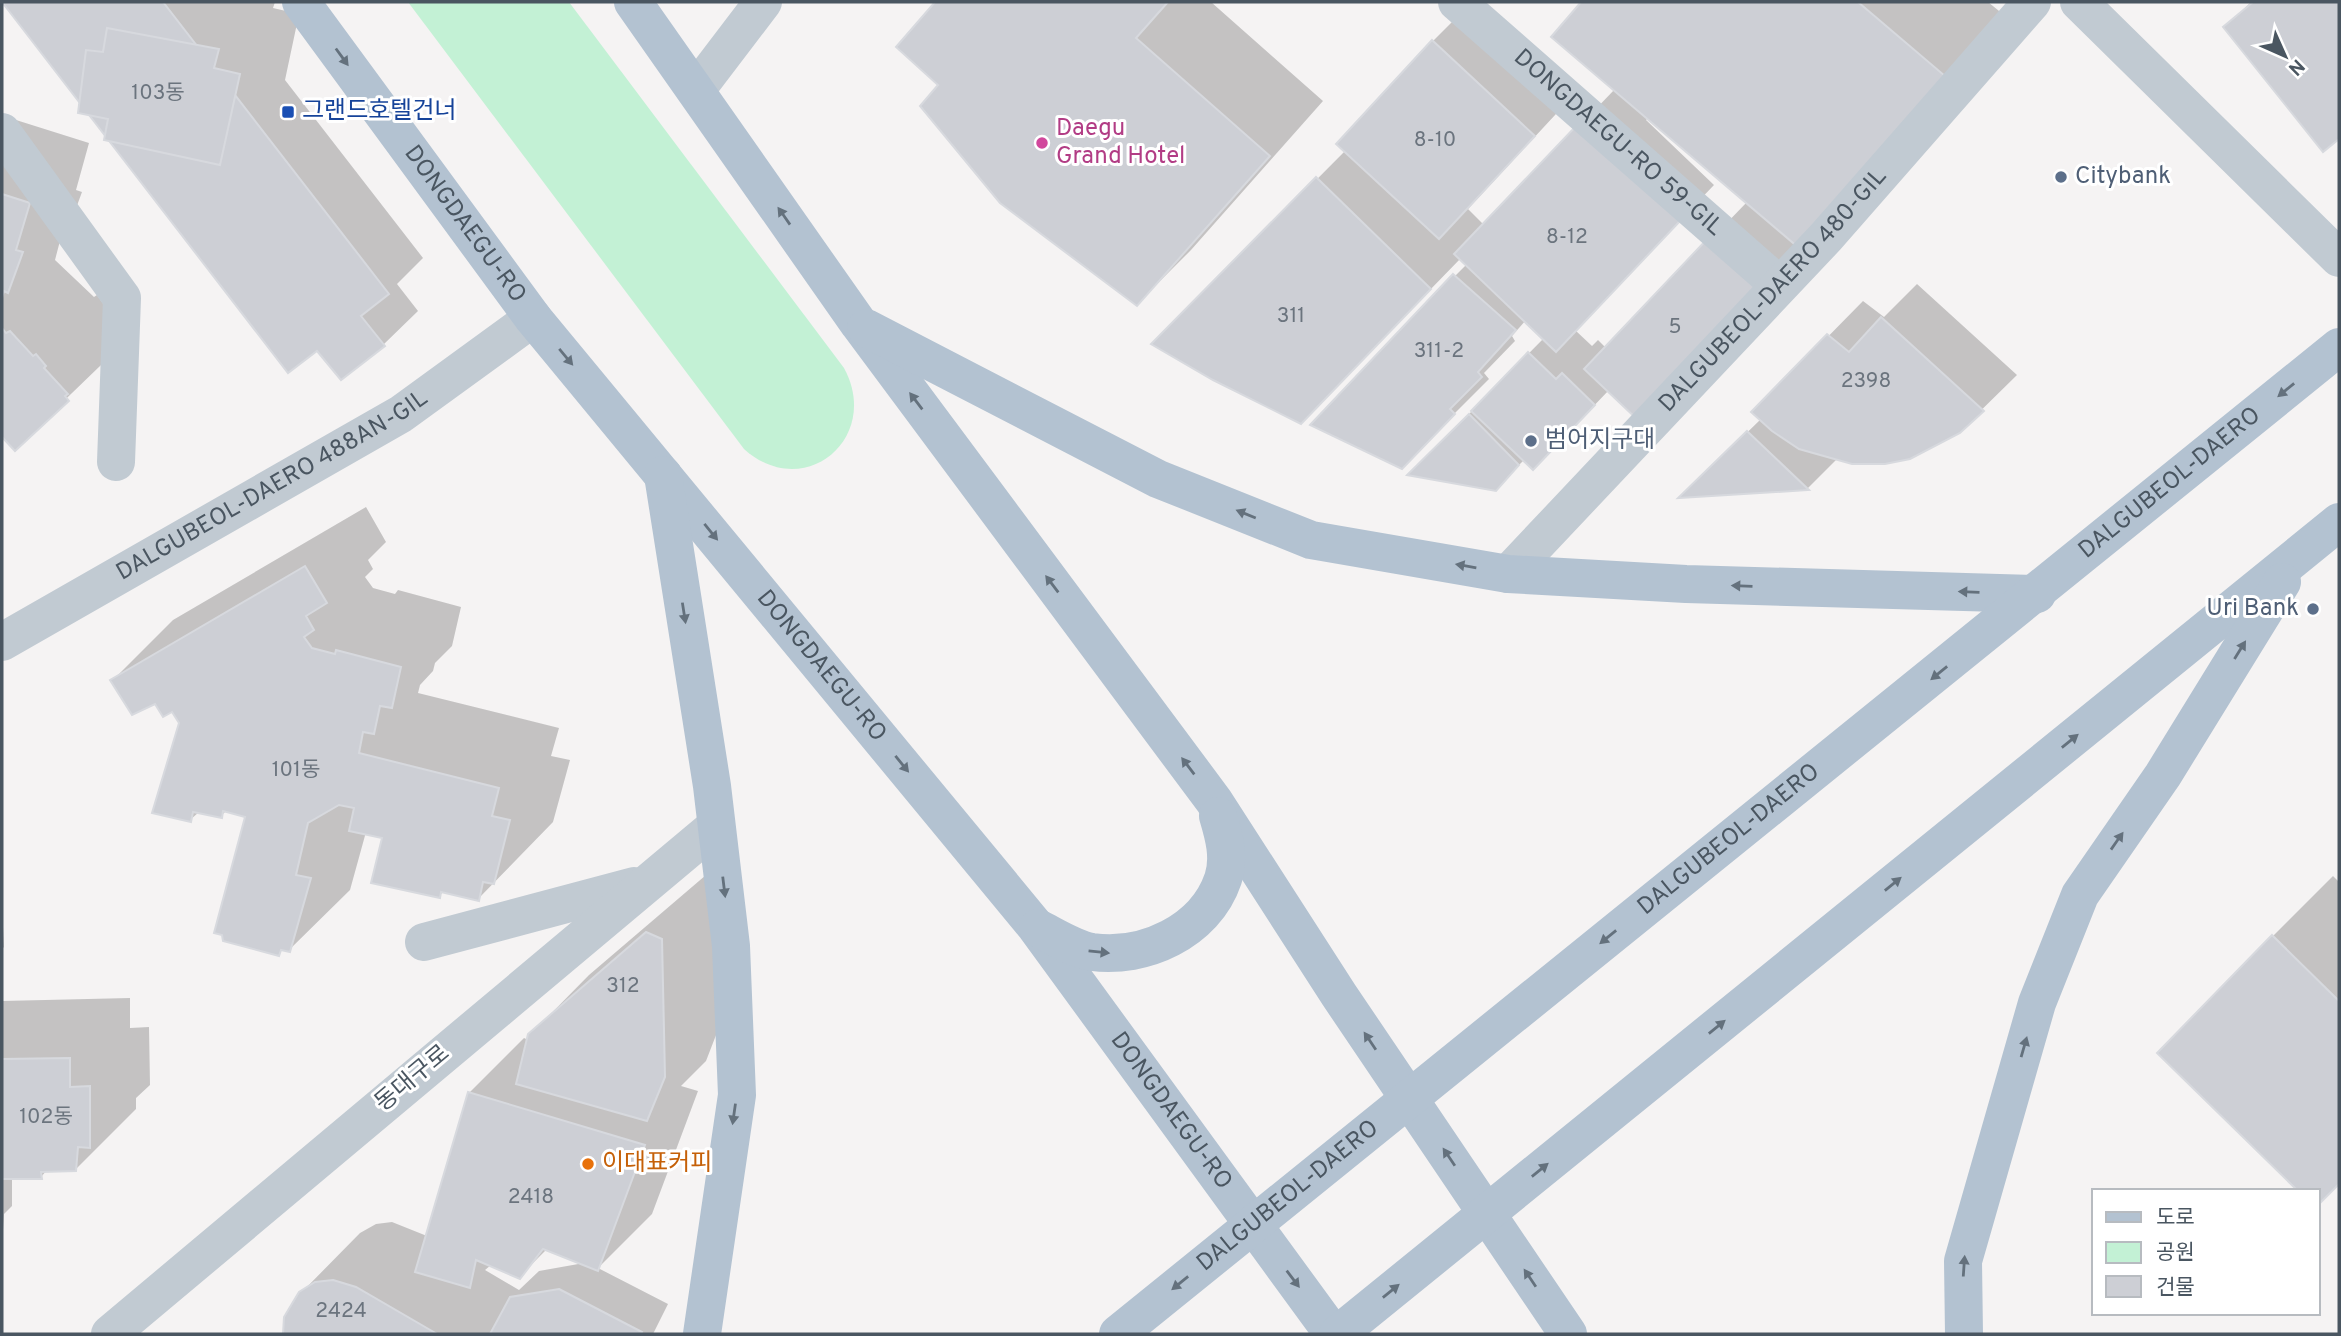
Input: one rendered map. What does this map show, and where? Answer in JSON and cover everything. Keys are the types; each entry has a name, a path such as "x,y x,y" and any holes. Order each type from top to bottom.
{"main road":[{"name":"DONGDAEGU-RO","path":"301,2 533,318 1036,927 1335,1334"},
{"path":"633,2 859,324 1214,801 1408,1097 1568,1334"},
{"path":"859,324 1158,479 1311,540 1508,573 1686,584 2037,594"},
{"name":"DALGUBEOL-DAERO","path":"1118,1334 1408,1097 2037,594 2339,347"},
{"path":"662,473 716,826 731,946 737,1095 702,1334"},
{"path":"1335,1334 2339,522"},
{"path":"1964,1334 1963,1261 2038,1003 2080,895 2164,775 2298,556"},
{"path":"1036,927 1088,951 1122,954 1154,947 1183,931 1207,908 1223,879 1227,845 1214,801"}],"street":[{"path":"696,90 763,2"},
{"name":"DONGDAEGU-RO 59-GIL","path":"1457,2 1778,284"},
{"name":"DALGUBEOL-DAERO 480-GIL","path":"1508,573 1778,284 1826,237 2032,2"},
{"path":"2079,2 2339,258"},
{"path":"2,132 122,298 116,462"},
{"name":"DALGUBEOL-DAERO 488AN-GIL","path":"2,642 401,414 533,318"},
{"name":"동대구로","path":"110,1334 716,826"},
{"path":"424,942 646,883"}],"green space":[{"path":"408,2 569,2 844,368 853,394 853,418 845,439 831,455 812,466 790,469 767,464 744,449"}],"building":[{"path":"2,2 163,2 389,294 361,316 385,346 341,380 317,351 288,373"},
{"path":"935,2 1168,2 1136,38 1270,156 1137,306 1000,203 920,106 938,85 896,47"},
{"path":"1581,2 1858,2 1945,76 1799,248 1551,37"},
{"path":"2253,2 2339,2 2339,139 2323,152 2223,27"},
{"path":"107,28 219,49 214,68 240,74 220,165 104,140 108,119 78,113 86,50 103,52"},
{"path":"1432,40 1535,136 1439,239 1336,144"},
{"path":"1579,123 1681,220 1556,352 1454,254"},
{"path":"1316,177 1431,289 1301,424 1213,380 1151,344"},
{"path":"2,194 30,203 16,250 23,252 8,293 4,291 2,298"},
{"path":"1712,234 1767,285 1639,421 1584,369"},
{"path":"1453,274 1516,330 1478,372 1482,377 1450,409 1455,414 1402,469 1310,425"},
{"path":"1881,317 1984,411 1960,433 1910,459 1885,464 1852,464 1799,449 1772,431 1751,412 1827,334 1849,352"},
{"path":"2,328 6,333 10,331 33,356 36,354 46,366 44,368 68,394 65,396 69,401 15,451 2,437"},
{"name":"범어지구대","path":"1528,352 1556,379 1562,373 1595,405 1533,470 1471,411"},
{"path":"1469,414 1519,465 1496,491 1407,475"},
{"path":"1747,431 1809,490 1678,498"},
{"path":"305,566 327,603 306,616 314,630 304,637 312,648 335,654 336,650 401,667 392,708 380,706 374,734 363,732 359,753 499,788 492,816 510,820 494,884 483,882 479,901 441,892 440,898 371,883 382,838 349,831 354,808 339,805 308,823 296,875 311,878 290,952 281,950 279,956 223,941 222,935 214,933 245,817 223,811 222,818 193,812 191,822 152,813 179,723 172,712 163,717 155,704 132,715 110,680"},
{"path":"646,932 662,939 665,1077 647,1121 516,1084 528,1034"},
{"path":"2272,935 2339,1001 2339,1184 2320,1203 2320,1189 2296,1189 2157,1053"},
{"path":"70,1058 70,1087 90,1086 90,1148 78,1147 76,1171 41,1172 42,1179 2,1179 2,1059"},
{"path":"468,1092 645,1145 598,1271 543,1249 520,1279 476,1260 470,1288 415,1272"},
{"path":"333,1280 356,1287 437,1334 283,1334 284,1317 299,1292 315,1282"},
{"path":"559,1289 642,1332 641,1334 490,1334 510,1297"}],"place":[{"name":"그랜드호텔건너","path":"288,112"},
{"name":"Daegu Grand Hotel","path":"1042,143"},
{"name":"Citybank","path":"2061,177"},
{"name":"범어지구대","path":"1531,441"},
{"name":"Uri Bank","path":"2313,609"},
{"name":"이대표커피","path":"588,1164"}]}
